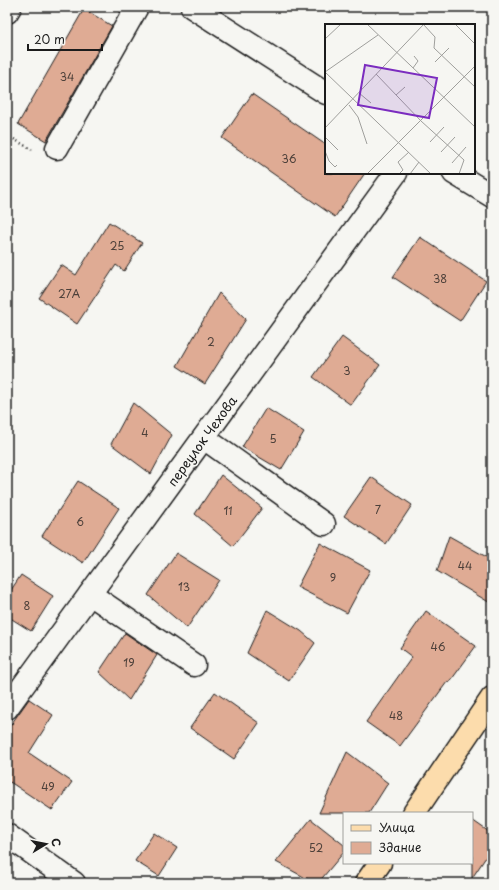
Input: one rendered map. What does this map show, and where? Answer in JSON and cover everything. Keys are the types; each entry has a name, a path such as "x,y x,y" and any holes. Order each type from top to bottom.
{"main road":[{"path":"415,812 492,698"},
{"path":"366,883 379,864"}],"street":[{"path":"7,12 10,7"},
{"path":"57,148 137,7"},
{"path":"192,7 325,92"},
{"name":"переулок Чехова","path":"7,708 395,174"},
{"path":"456,174 492,196"},
{"path":"204,438 324,524"},
{"path":"90,594 194,665"},
{"path":"7,835 74,883"}],"building":[{"path":"84,9 112,26 46,141 18,124"},
{"path":"252,94 325,144 325,174 364,174 335,217 222,138"},
{"path":"109,222 142,243 124,271 116,265 77,324 39,298 61,265 76,275"},
{"path":"420,237 486,281 460,321 393,277"},
{"path":"219,293 246,319 205,384 177,366"},
{"path":"342,337 380,365 351,405 313,377"},
{"path":"133,403 172,435 151,474 111,444"},
{"path":"266,408 304,432 281,470 242,447"},
{"path":"221,475 262,508 233,546 195,514"},
{"path":"371,477 412,505 386,544 344,516"},
{"path":"78,481 119,508 83,563 42,536"},
{"path":"449,536 492,560 492,604 437,571"},
{"path":"320,543 370,570 347,613 297,587"},
{"path":"176,553 219,580 187,628 148,595"},
{"path":"21,575 53,596 31,631 7,616 7,596"},
{"path":"267,610 301,631 315,643 289,681 247,653"},
{"path":"426,611 476,646 449,683 447,682 400,746 366,722 412,657 400,648"},
{"path":"125,633 157,655 129,700 99,672"},
{"path":"215,692 259,723 234,759 190,728"},
{"path":"29,699 53,715 29,753 72,782 52,810 10,782 7,787 7,730"},
{"path":"347,752 388,783 370,812 319,813"},
{"path":"311,819 343,844 343,853 318,883 315,883 276,862"},
{"path":"473,821 492,834 492,848 472,878"},
{"path":"154,833 177,848 159,876 135,861"}]}
